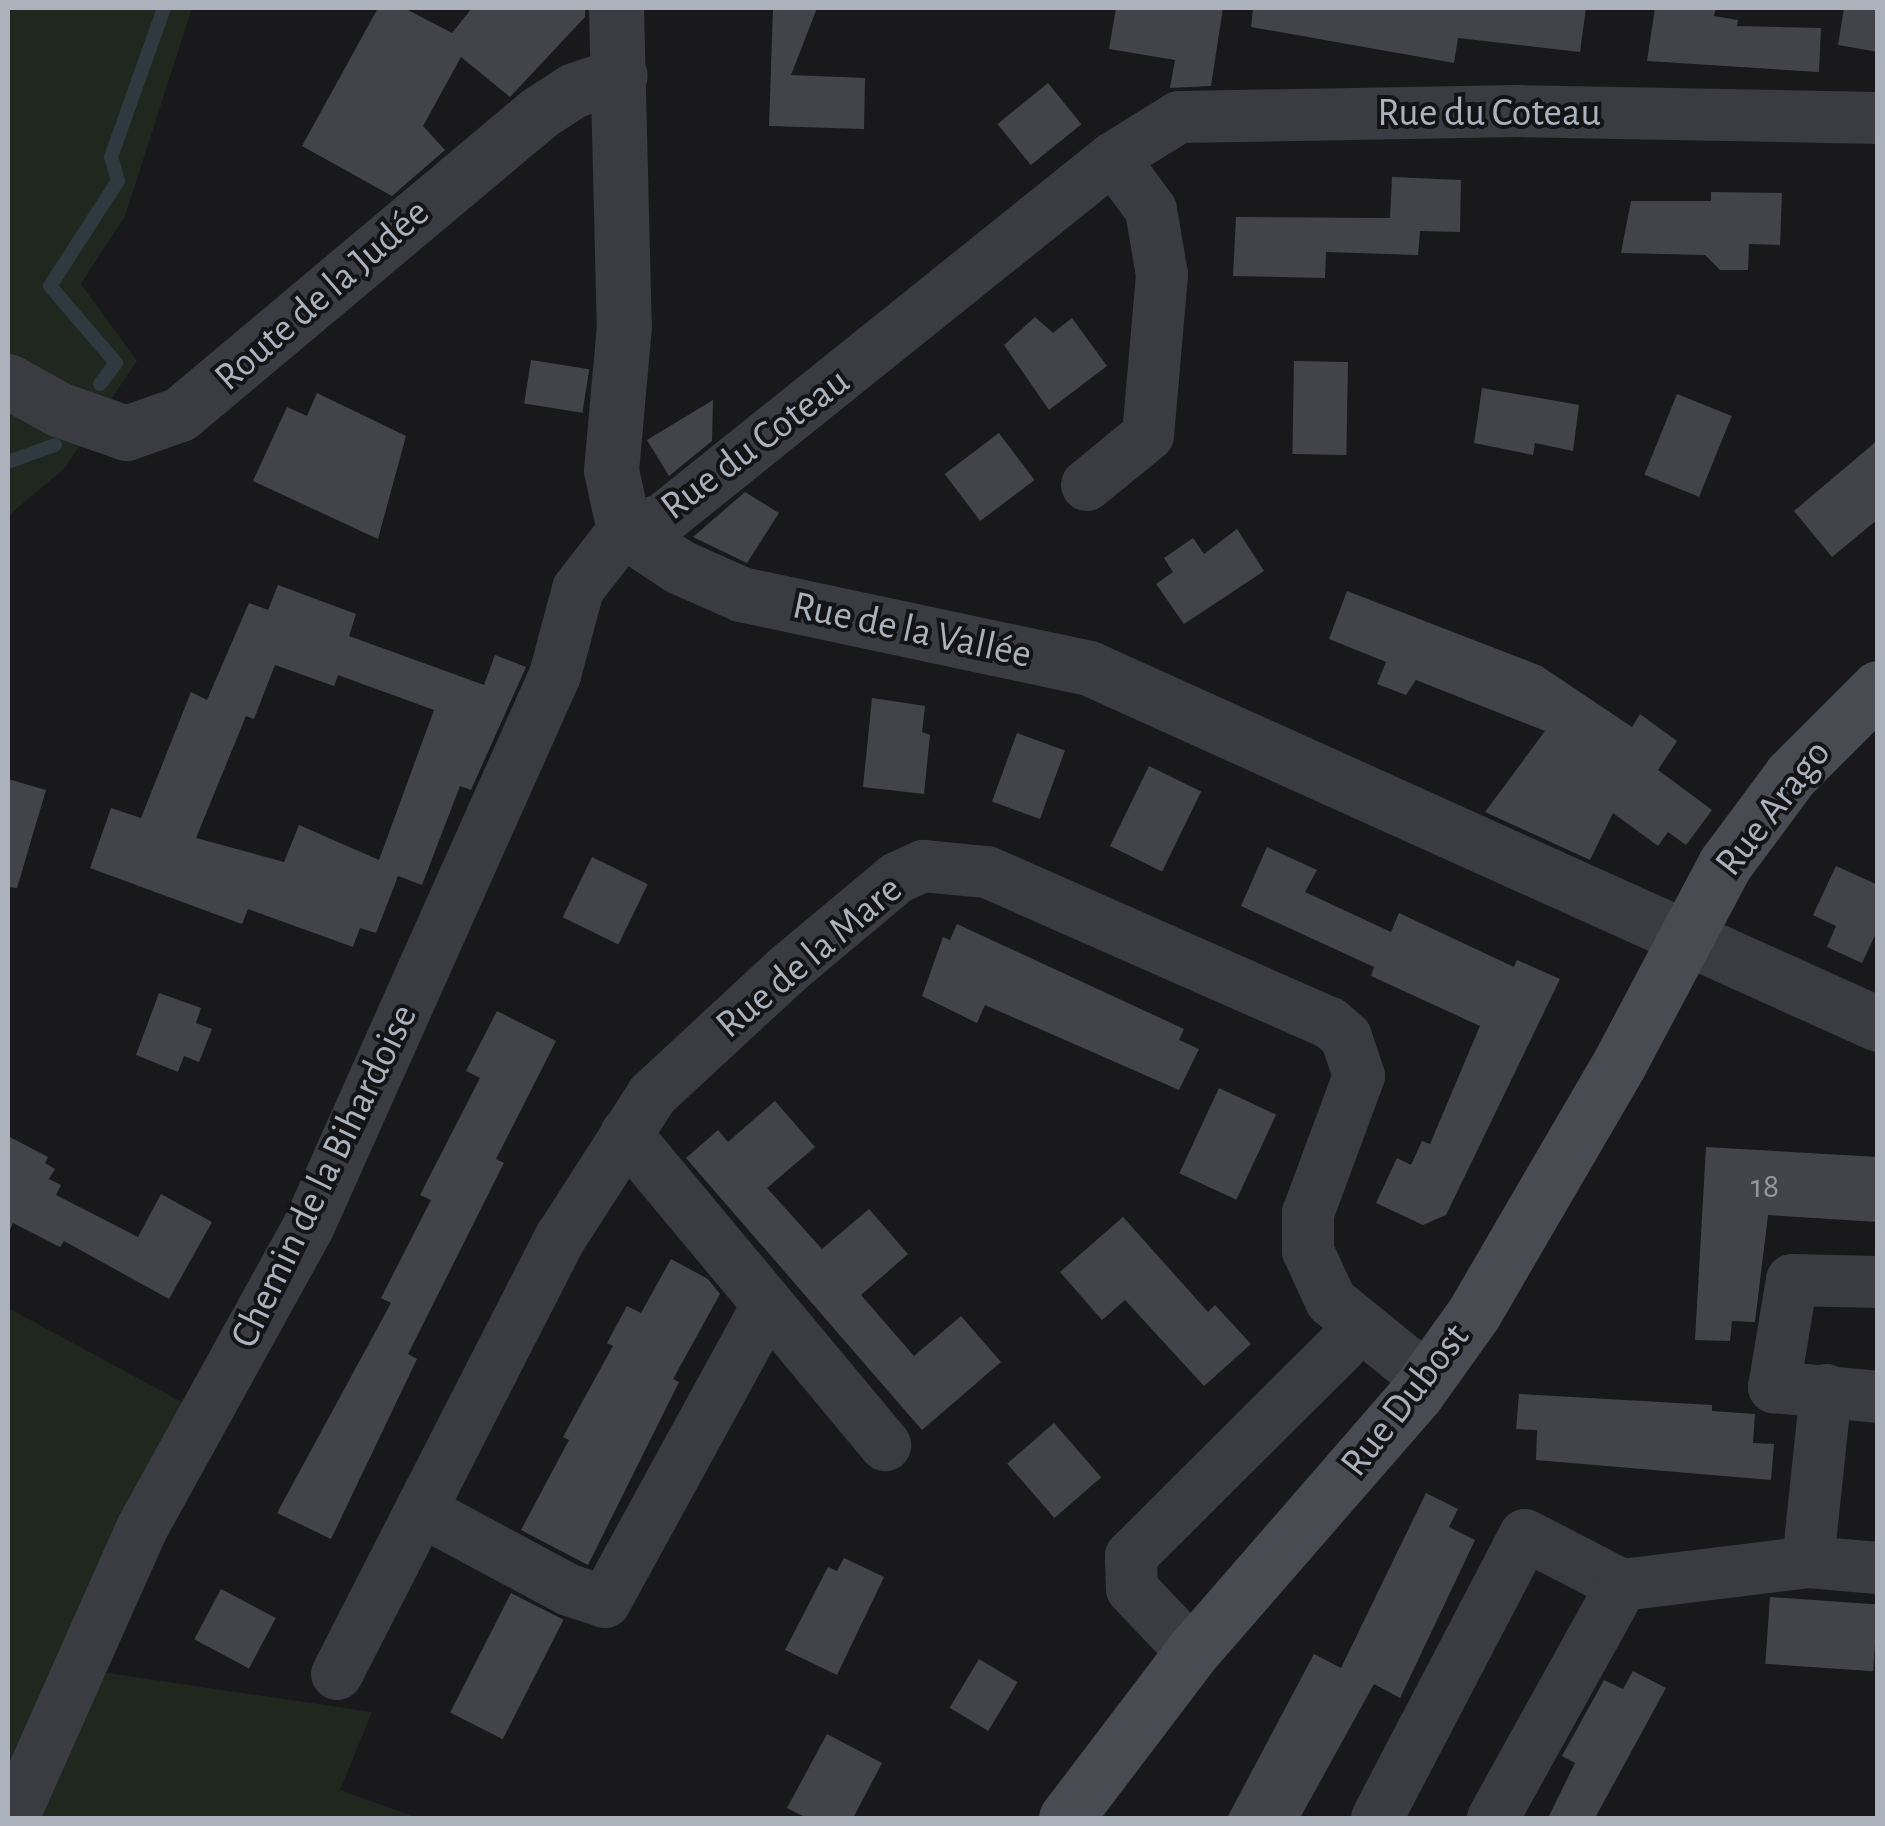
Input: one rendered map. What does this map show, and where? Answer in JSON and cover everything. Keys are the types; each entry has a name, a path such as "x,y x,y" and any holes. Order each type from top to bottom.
{"main road":[{"name":"Rue Arago","path":"1683,940 1760,814 1878,688"},
{"name":"Rue Dubost","path":"1066,1818 1192,1652 1427,1379 1474,1313 1610,1080 1683,940"}],"street":[{"path":"616,8 624,325 611,470 624,530"},
{"name":"Route de la Judée","path":"8,380 106,428 142,431 168,420 194,405 540,112 574,90 620,76"},
{"name":"Rue du Coteau","path":"624,530 662,520 786,426 1113,158 1164,123 1197,114 1878,118"},
{"path":"1086,485 1148,435 1162,276 1151,210 1113,158"},
{"name":"Rue de la Vallée","path":"624,530 680,567 741,594 1088,668 1683,940 1878,1024"},
{"name":"Chemin de la Bihardoise","path":"12,1818 141,1530 308,1228 555,675 578,589 624,530"},
{"name":"Rue de la Mare","path":"337,1674 562,1238 626,1134 670,1075 897,878 922,866 964,865 1330,1023 1346,1037 1356,1056 1356,1095 1306,1230 1317,1281 1359,1329 1427,1379"},
{"path":"626,1134 884,1444"},
{"path":"1878,1282 1792,1280 1774,1386 1878,1397"},
{"path":"422,1511 592,1601 605,1602 614,1594 767,1306"},
{"path":"1192,1652 1132,1590 1130,1556 1359,1329"},
{"path":"1808,1562 1826,1390"},
{"path":"1377,1818 1525,1535 1622,1585 1808,1562 1878,1568"},
{"path":"1493,1818 1622,1585"}],"shaded area":[{"path":"8,8 192,8 125,216 81,284 137,361 64,469 8,516"},
{"path":"8,1308 204,1414 80,1669 372,1712 340,1790 418,1818 8,1818"}],"building":[{"path":"378,8 404,8 452,33 472,8 585,8 585,17 510,97 461,57 423,126 445,150 392,196 302,146"},
{"path":"773,8 817,8 791,75 865,78 864,129 769,126"},
{"path":"1116,8 1223,8 1211,86 1170,88 1175,60 1109,49"},
{"path":"1253,8 1586,8 1580,52 1458,38 1454,63 1251,27"},
{"path":"1655,8 1716,8 1714,16 1738,20 1737,26 1821,28 1819,72 1647,61"},
{"path":"1844,8 1878,8 1878,52 1838,45"},
{"path":"1048,83 1081,124 1031,165 997,124"},
{"path":"1392,177 1461,180 1460,232 1420,231 1418,255 1326,252 1325,278 1233,276 1236,217 1390,218"},
{"path":"1711,192 1782,193 1780,245 1749,244 1748,270 1720,270 1705,255 1621,253 1631,201 1711,201"},
{"path":"1035,317 1053,333 1072,318 1107,366 1049,410 1004,345"},
{"path":"531,360 589,369 582,413 524,403"},
{"path":"1294,361 1348,362 1346,455 1292,454"},
{"path":"1482,388 1579,405 1573,451 1535,443 1533,455 1474,443"},
{"path":"317,393 406,436 378,539 253,481 287,407 307,416"},
{"path":"1677,394 1732,416 1699,497 1644,475"},
{"path":"713,400 712,441 669,476 647,440"},
{"path":"999,433 1035,480 980,521 945,474"},
{"path":"1878,440 1878,519 1832,557 1794,511"},
{"path":"745,492 779,513 747,563 693,537"},
{"path":"1237,529 1264,571 1184,624 1156,584 1173,572 1164,558 1193,538 1204,554"},
{"path":"278,585 356,614 349,636 484,685 495,655 526,667 471,790 460,786 422,885 398,876 376,933 360,928 353,947 248,909 242,924 90,868 111,808 141,818 191,692 207,700 249,603 268,610","holes":["275,665 334,686 338,675 434,710 379,860 299,825 284,862 196,838 246,716 254,719"]},
{"path":"1347,591 1541,666 1632,727 1640,714 1677,741 1658,770 1712,810 1686,845 1668,832 1658,846 1613,813 1590,860 1485,812 1545,731 1416,680 1406,695 1377,684 1386,662 1329,639"},
{"path":"872,698 925,706 922,732 930,735 924,794 863,787"},
{"path":"1017,733 1065,750 1040,819 992,802"},
{"path":"1149,766 1201,791 1162,871 1110,846"},
{"path":"8,779 46,790 17,888 8,887"},
{"path":"1267,847 1317,870 1305,892 1391,932 1399,913 1514,967 1517,960 1560,979 1446,1215 1423,1225 1376,1203 1397,1158 1411,1165 1422,1141 1430,1144 1480,1026 1371,976 1374,967 1241,906"},
{"path":"592,857 648,884 618,944 563,917"},
{"path":"1836,866 1878,885 1878,929 1862,963 1827,947 1836,926 1813,915"},
{"path":"957,924 1184,1029 1179,1040 1199,1049 1179,1090 985,1005 977,1023 922,996 943,937 950,940"},
{"path":"159,993 201,1008 196,1023 212,1029 199,1062 184,1056 178,1072 136,1055"},
{"path":"497,1011 556,1041 496,1159 504,1163 408,1354 417,1359 331,1539 277,1513 391,1303 381,1298 431,1200 420,1195 480,1078 466,1071"},
{"path":"1219,1088 1276,1115 1236,1200 1179,1173"},
{"path":"775,1101 815,1147 767,1188 822,1249 869,1209 908,1254 861,1295 914,1356 961,1316 1001,1362 922,1430 686,1158 718,1130 728,1142"},
{"path":"8,1136 48,1157 45,1163 55,1169 49,1179 61,1185 56,1195 138,1237 161,1194 212,1222 169,1299 64,1241 60,1247 13,1223 8,1234"},
{"path":"1706,1147 1878,1157 1878,1222 1768,1215 1755,1322 1732,1321 1730,1341 1695,1340"},
{"path":"1123,1217 1208,1312 1215,1305 1251,1344 1204,1386 1125,1300 1102,1320 1060,1272"},
{"path":"671,1259 708,1279 720,1294 673,1379 679,1382 588,1565 521,1530 569,1440 563,1437 613,1346 607,1343 627,1306 641,1313"},
{"path":"1519,1394 1712,1405 1712,1411 1755,1414 1753,1443 1774,1444 1771,1480 1536,1460 1537,1430 1516,1429"},
{"path":"1054,1423 1101,1477 1054,1518 1007,1464"},
{"path":"1426,1493 1458,1509 1449,1527 1475,1540 1400,1698 1374,1684 1300,1818 1227,1818 1314,1654 1341,1668"},
{"path":"844,1558 884,1577 837,1675 785,1650 828,1567 837,1571"},
{"path":"221,1589 276,1618 249,1668 194,1639"},
{"path":"511,1593 564,1620 503,1739 450,1712"},
{"path":"1770,1597 1878,1605 1873,1671 1765,1664"},
{"path":"979,1659 1018,1682 988,1731 950,1708"},
{"path":"1633,1671 1666,1688 1595,1818 1548,1818 1575,1763 1562,1756 1604,1680 1623,1689"},
{"path":"827,1734 882,1763 853,1818 807,1818 787,1808"}],"waterway":[{"path":"100,384 116,363 50,286 118,181 111,157 164,8"},
{"path":"8,462 55,445"}]}
